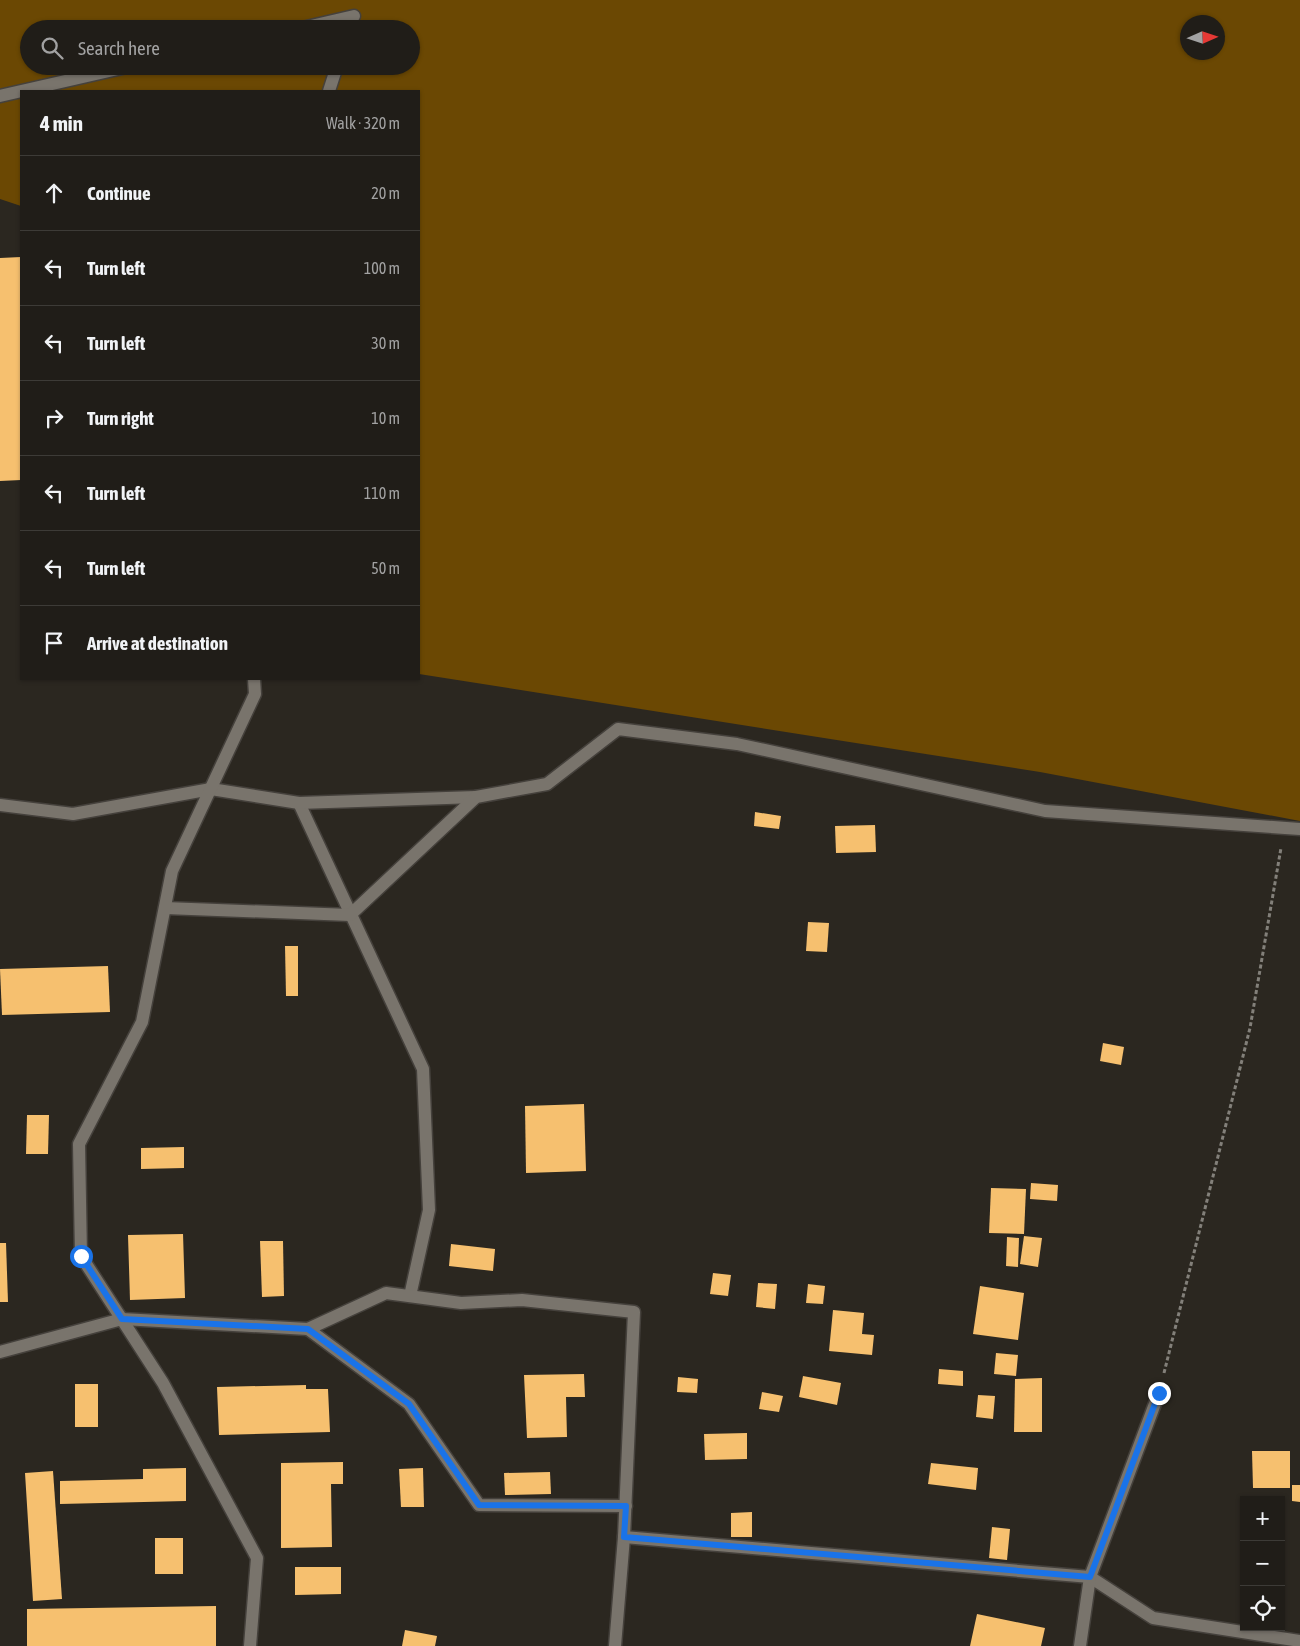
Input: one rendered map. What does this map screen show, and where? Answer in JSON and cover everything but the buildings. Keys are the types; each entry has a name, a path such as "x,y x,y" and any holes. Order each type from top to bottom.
{"street":[{"path":"337,20 354,16 353,20"},
{"path":"26,90 92,75"},
{"path":"329,90 334,75"},
{"path":"0,96 20,91"},
{"path":"250,1646 257,1558 163,1382 81,1256 79,1144 142,1022 172,871 255,694 254,680"},
{"path":"0,805 74,814 211,789 299,804 476,798 547,784 618,729 738,744 1045,811 1300,829"},
{"path":"165,908 350,915 476,798"},
{"path":"299,804 423,1069 430,1210 410,1296"},
{"path":"0,1352 122,1319 308,1329 386,1293 461,1303 522,1300 634,1312 626,1506 615,1646"},
{"path":"308,1329 409,1404 479,1505 626,1506"},
{"path":"1080,1646 1090,1577 1159,1393"},
{"path":"624,1537 1090,1577 1153,1618 1300,1641"}],"path":[{"path":"1159,1393 1250,1028 1285,828"}],"shaded area":[{"path":"0,0 1300,0 1300,821 1040,772 420,674 420,90 20,90 20,206 0,199"}],"route":[{"path":"81,1256 122,1319 308,1329 409,1404 479,1505 626,1506 624,1537 1090,1577 1159,1393"}]}
